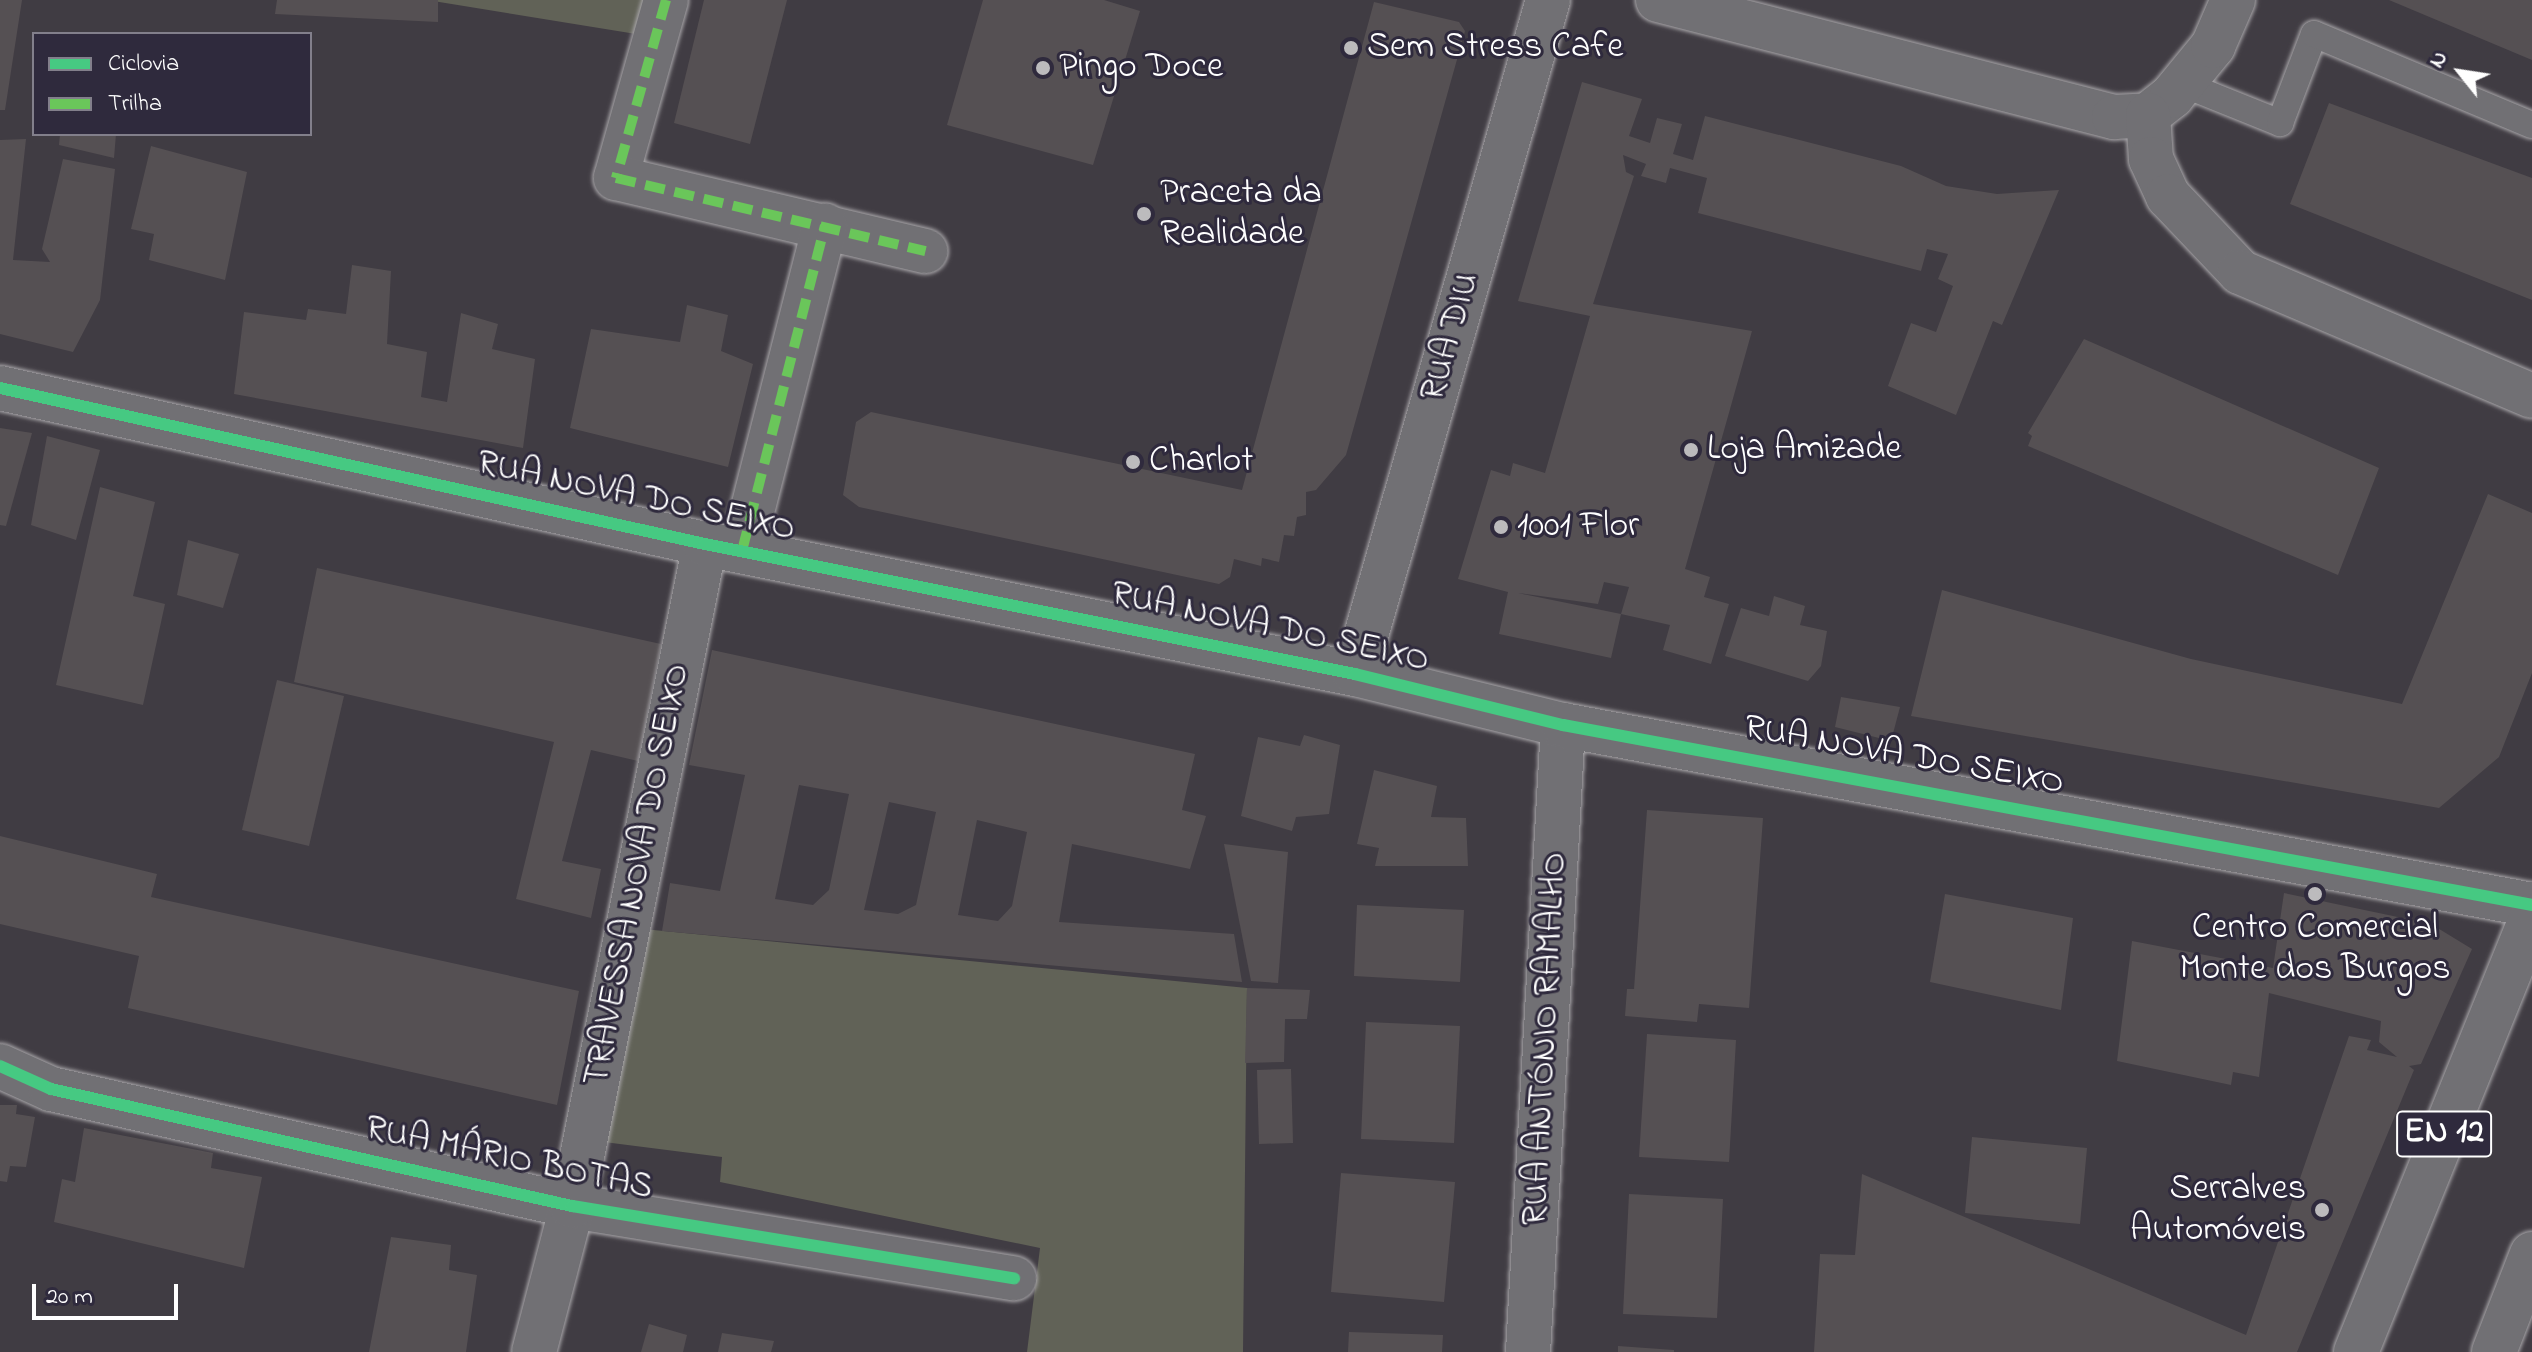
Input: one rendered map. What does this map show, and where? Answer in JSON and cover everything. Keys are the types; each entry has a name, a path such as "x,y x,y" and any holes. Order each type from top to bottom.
{"street":[{"path":"666,0 616,178 925,251"},
{"name":"RUA DIU","path":"1355,674 1548,0"},
{"path":"1658,0 2082,112 2148,115 2183,84 2213,46 2233,0"},
{"path":"2148,115 2151,159 2168,196 2240,272 2532,396"},
{"name":"TRAVESSA NOVA DO SEIXO","path":"534,1352 572,1206 724,547 825,225"},
{"name":"RUA NOVA DO SEIXO","path":"0,388 724,547 1355,674 1563,725 2532,905"},
{"name":"RUA ANTÓNIO RAMALHO","path":"1528,1352 1563,725"},
{"name":"EN 12","path":"2356,1352 2532,916"},
{"name":"RUA MÁRIO BOTAS","path":"0,1066 51,1089 572,1206 1014,1278"},
{"path":"2494,1352 2528,1278"}],"lane":[{"path":"2183,84 2280,123 2314,34 2532,125"}],"shaded area":[{"path":"427,0 645,0 636,34"},
{"path":"643,929 1247,988 1243,1352 1027,1352 1040,1248 720,1182 722,1157 604,1142"}],"building":[{"path":"0,0 22,0 5,110 0,110"},
{"path":"277,0 438,0 438,22 275,14"},
{"path":"704,0 787,0 750,144 674,123"},
{"name":"Pingo Doce","path":"983,0 1104,0 1140,11 1093,165 947,125"},
{"path":"2389,0 2532,0 2532,60"},
{"path":"1374,2 1459,22 1465,31 1346,455 1316,490 1306,492 1306,515 1297,517 1294,536 1284,535 1279,562 1262,558 1261,566 1234,559 1230,577 1219,584 859,507 843,495 856,422 871,412 1242,490"},
{"path":"1582,82 1642,99 1629,136 1650,143 1657,118 1682,124 1673,154 1693,160 1705,116 1901,166 1946,186 1997,194 2059,190 2002,325 1993,321 1956,415 1888,386 1911,323 1936,332 1953,286 1938,279 1948,254 1927,249 1921,271 1698,213 1707,178 1670,168 1666,183 1641,176 1646,164 1623,155 1626,172 1634,176 1593,304 1752,331 1685,569 1710,577 1704,597 1729,604 1711,664 1663,650 1670,625 1621,614 1611,658 1499,634 1508,592 1458,579 1491,470 1510,476 1513,463 1545,473 1590,316 1518,301","holes":["1604,582 1629,587 1621,614 1518,593 1598,604"]},
{"path":"2329,103 2532,178 2532,300 2290,204"},
{"path":"60,136 116,136 114,158 59,145"},
{"path":"26,139 13,260 50,262 42,249 63,159 115,169 100,300 73,352 0,334 0,140"},
{"path":"151,146 247,172 225,280 149,260 154,234 131,229"},
{"path":"352,265 391,271 387,344 427,352 421,397 447,402 461,313 498,324 492,349 535,359 523,448 234,394 244,312 306,320 308,309 346,314"},
{"path":"687,305 728,315 721,351 753,364 728,467 570,428 591,329 680,342"},
{"path":"2084,339 2379,468 2338,575 2028,446 2032,436 2028,433"},
{"path":"0,428 32,433 6,526 0,525"},
{"path":"47,436 100,450 76,540 31,525"},
{"path":"100,487 155,502 133,596 165,604 143,705 56,685"},
{"path":"2488,494 2532,513 2532,673 2499,757 2439,808 1911,716 1942,590 2191,659 2402,704"},
{"path":"188,540 239,554 223,608 177,595"},
{"path":"317,568 661,644 638,761 591,750 562,861 601,869 591,918 516,899 554,742 294,682"},
{"path":"1774,596 1805,606 1800,625 1827,631 1821,666 1808,681 1725,656 1741,608 1769,616"},
{"path":"712,650 1195,754 1182,810 1206,816 1190,869 1072,844 1059,922 1234,934 1242,982 662,931 670,883 720,891 745,775 689,765","holes":["799,785 849,794 829,890 813,905 775,899","889,802 936,812 916,905 898,914 864,910","977,820 1027,832 1012,906 998,921 958,915"]},
{"path":"277,680 344,696 309,846 242,830"},
{"path":"1841,697 1900,707 1891,741 1835,727"},
{"path":"1304,735 1340,745 1329,814 1296,817 1292,831 1241,816 1258,737 1300,746"},
{"path":"1374,770 1437,786 1431,817 1466,818 1468,866 1375,866 1379,848 1357,844"},
{"path":"1647,810 1763,818 1749,1008 1699,1004 1697,1022 1625,1016 1627,989 1634,989"},
{"path":"0,836 157,874 151,897 579,991 557,1105 128,1008 139,956 0,924"},
{"path":"1224,844 1288,852 1278,983 1251,981"},
{"path":"2284,893 2431,924 2472,949 2421,1064 2409,1066 2414,1070 2297,1352 1814,1352 1820,1254 1855,1255 1862,1174 2246,1335 2349,1036 2371,1040 2367,1050 2397,1057 2379,1042 2381,1021 2269,993 2259,1077 2233,1072 2231,1085 2117,1061 2132,941 2273,968"},
{"path":"1945,894 2073,918 2061,1010 1930,982"},
{"path":"1357,905 1464,910 1460,982 1354,976"},
{"path":"1247,988 1310,990 1307,1019 1285,1019 1284,1062 1245,1063"},
{"path":"1366,1022 1460,1026 1454,1143 1361,1139"},
{"path":"1647,1034 1736,1040 1729,1162 1639,1157"},
{"path":"1291,1069 1293,1143 1259,1144 1257,1070"},
{"path":"0,1105 17,1105 16,1114 35,1117 26,1167 10,1166 7,1182 0,1181"},
{"path":"84,1128 213,1153 211,1168 262,1177 244,1268 54,1222 62,1179 75,1182"},
{"path":"1972,1137 2087,1148 2080,1224 1965,1213"},
{"path":"1341,1173 1455,1182 1444,1302 1331,1292"},
{"path":"1629,1194 1723,1199 1717,1318 1623,1314"},
{"path":"391,1237 451,1245 449,1270 477,1275 466,1352 369,1352"},
{"path":"649,1324 687,1335 683,1352 641,1352"},
{"path":"1349,1332 1443,1335 1442,1352 1348,1352"},
{"path":"722,1333 774,1341 771,1352 718,1352"},
{"path":"1618,1346 1674,1350 1674,1352 1618,1352"}],"marked path":[{"path":"666,0 616,178 925,251"},
{"path":"742,551 825,225"}],"cycle path":[{"path":"0,388 705,544 1355,674 1563,725 2532,905"},
{"path":"0,1066 51,1089 572,1206 1014,1278"}],"place":[{"name":"Sem Stress Cafe","path":"1351,48"},
{"name":"Pingo Doce","path":"1043,68"},
{"name":"Praceta da Realidade","path":"1144,214"},
{"name":"Loja Amizade","path":"1691,450"},
{"name":"Charlot","path":"1133,462"},
{"name":"1001 Flor","path":"1501,527"},
{"name":"Centro Comercial Monte dos Burgos","path":"2315,894"},
{"name":"Serralves Automóveis","path":"2322,1210"}]}
